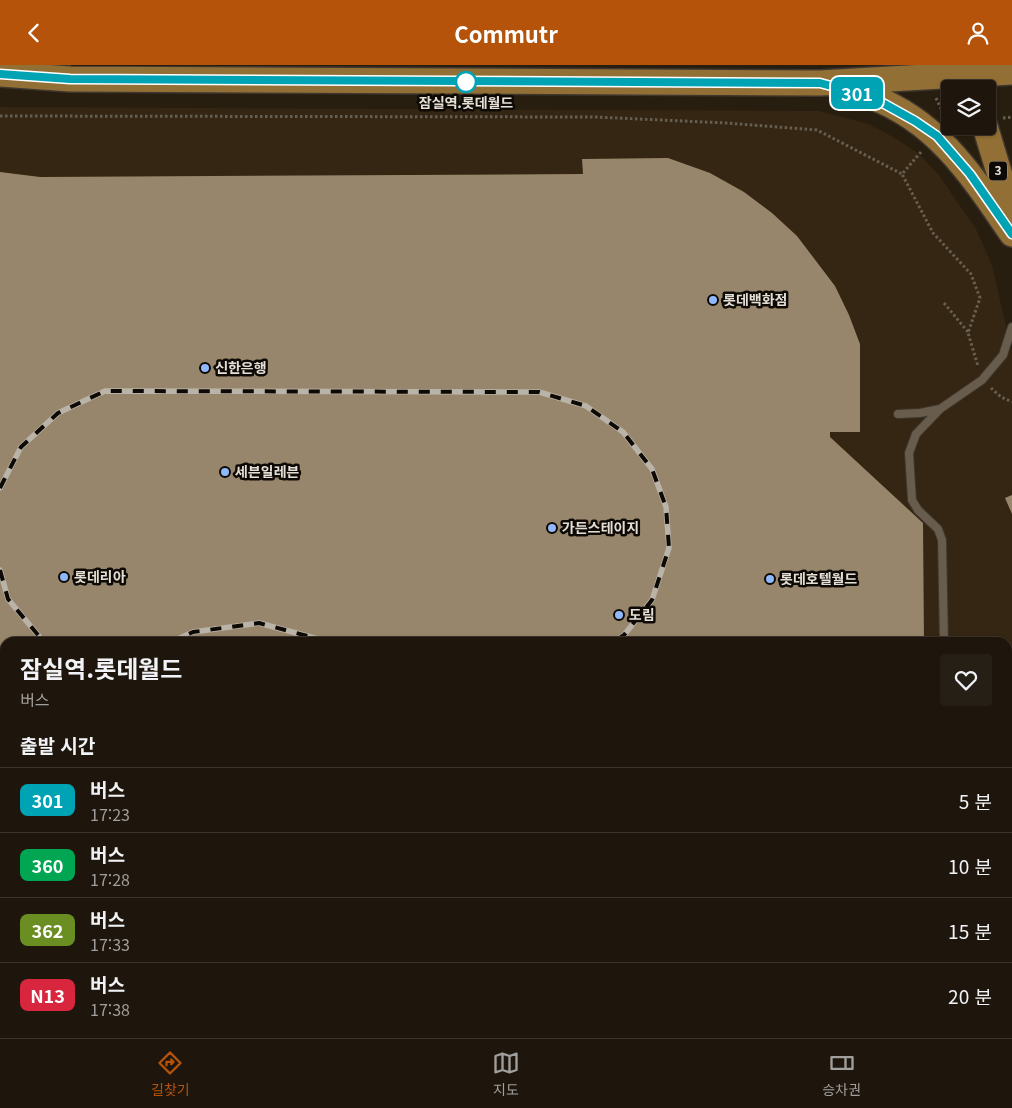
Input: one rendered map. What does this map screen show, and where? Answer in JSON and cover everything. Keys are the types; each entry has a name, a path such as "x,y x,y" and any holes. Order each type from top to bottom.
{"main road":[{"path":"0,74 80,79 820,83 1012,72"},
{"path":"820,83 872,97 915,121 937,136 970,174 1012,234"},
{"name":"3","path":"988,135 1012,215"}],"lane":[{"path":"944,637 942,540 938,529 918,509 912,500 909,453 916,433 940,409 982,380 1003,355 1012,327"},
{"path":"898,414 920,413 940,409"}],"path":[{"path":"0,116 596,117 726,123 817,130 902,174 933,233 971,274 980,298 968,333"},
{"path":"902,174 919,154"},
{"path":"944,303 968,333 982,380 1001,397 1012,402"}],"shaded area":[{"path":"0,107 819,111 868,124 919,154 938,174 976,229 992,265 1012,353 1012,637 0,637"}],"building":[{"path":"668,158 710,173 744,192 772,213 797,236 835,286 860,344 860,432 830,432 830,437 923,523 924,637 0,637 0,172 40,177 583,174 582,159"},
{"path":"1012,495 1012,514 1005,498"}],"railway":[{"path":"0,488 21,447 58,413 105,391 539,392 586,406 623,432 652,469 666,507 669,548 652,600 621,637"},
{"path":"0,570 8,599 40,637"},
{"path":"182,637 193,632 259,623 311,637"}],"bus line":[{"name":"301","path":"0,74 70,79 242,81 820,83 872,97 892,107 937,136 970,174 1012,234"}],"place":[{"name":"잠실역.롯데월드","path":"466,82"},
{"name":"롯데백화점","path":"713,300"},
{"name":"신한은행","path":"205,368"},
{"name":"세븐일레븐","path":"225,472"},
{"name":"가든스테이지","path":"552,528"},
{"name":"롯데리아","path":"64,577"},
{"name":"롯데호텔월드","path":"770,579"},
{"name":"도림","path":"619,615"}]}
